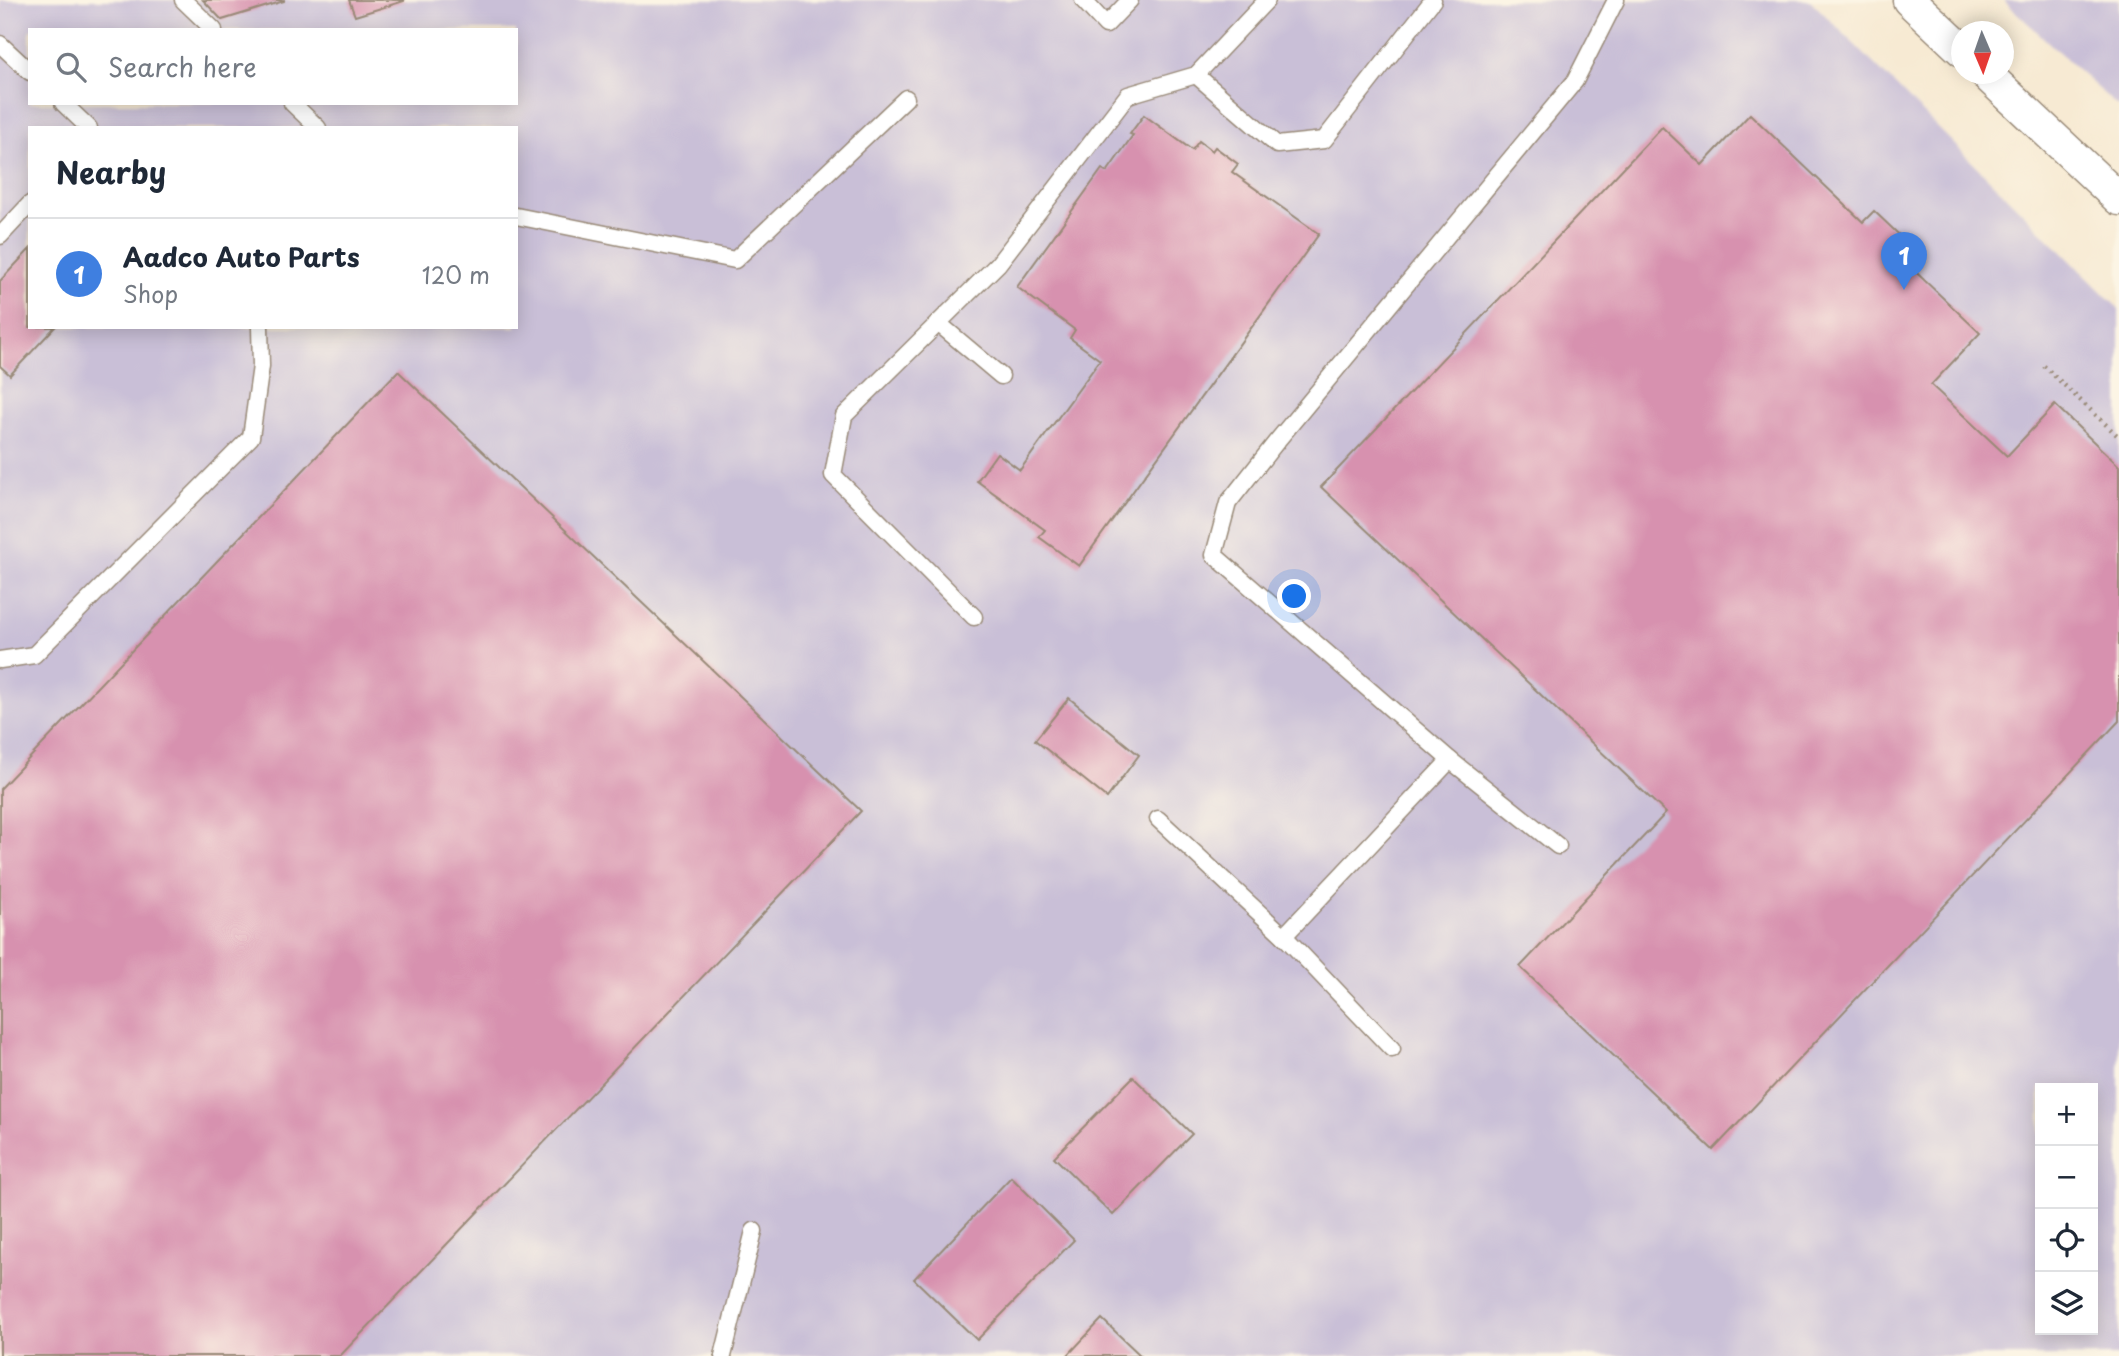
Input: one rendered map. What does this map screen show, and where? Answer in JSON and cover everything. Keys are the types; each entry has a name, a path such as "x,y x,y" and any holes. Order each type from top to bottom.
{"street":[{"path":"1909,0 1951,40"},
{"path":"1997,84 2119,199"}],"lane":[{"path":"183,0 213,28"},
{"path":"1083,0 1106,25 1130,0"},
{"path":"974,617 833,475 844,416 998,264 1128,95 1196,75 1268,0"},
{"path":"1196,75 1277,145 1324,140 1433,0"},
{"path":"1558,846 1450,760 1213,555 1228,503 1285,430 1576,81 1616,0"},
{"path":"0,44 28,70"},
{"path":"518,216 735,260 906,98"},
{"path":"65,105 87,126"},
{"path":"294,105 316,126"},
{"path":"0,236 28,206"},
{"path":"938,323 1001,376"},
{"path":"0,660 34,655 251,437 261,366 260,329"},
{"path":"1284,936 1450,760"},
{"path":"1158,819 1284,936 1392,1049"},
{"path":"723,1356 754,1230"}],"path":[{"path":"2043,366 2119,437"}],"shaded area":[{"path":"0,0 1810,0 2119,309 2119,1356 0,1356"},
{"path":"2003,0 2119,0 2119,108"}],"building":[{"path":"203,0 284,0 284,1 222,20"},
{"path":"349,0 404,0 404,1 355,16"},
{"path":"1750,114 1863,222 1874,211 1914,249 1903,260 1980,333 1931,385 2007,456 2055,405 2119,466 2119,721 1713,1150 1520,967 1666,813 1321,487 1662,127 1702,165"},
{"path":"1144,115 1192,150 1199,141 1212,151 1215,147 1238,164 1232,172 1319,234 1079,566 1039,537 1045,530 977,481 997,453 1020,470 1100,360 1070,338 1075,330 1017,287 1102,169 1107,172"},
{"path":"28,251 28,329 53,329 10,375 0,366 0,281"},
{"path":"398,371 861,811 340,1356 0,1356 0,789"},
{"path":"1069,698 1139,755 1107,798 1035,740"},
{"path":"1133,1077 1192,1134 1113,1215 1054,1157"},
{"path":"1011,1177 1074,1240 977,1340 914,1279"},
{"path":"1102,1319 1141,1356 1067,1356"}],"place":[{"name":"Aadco Auto Parts","path":"1904,290"}]}
